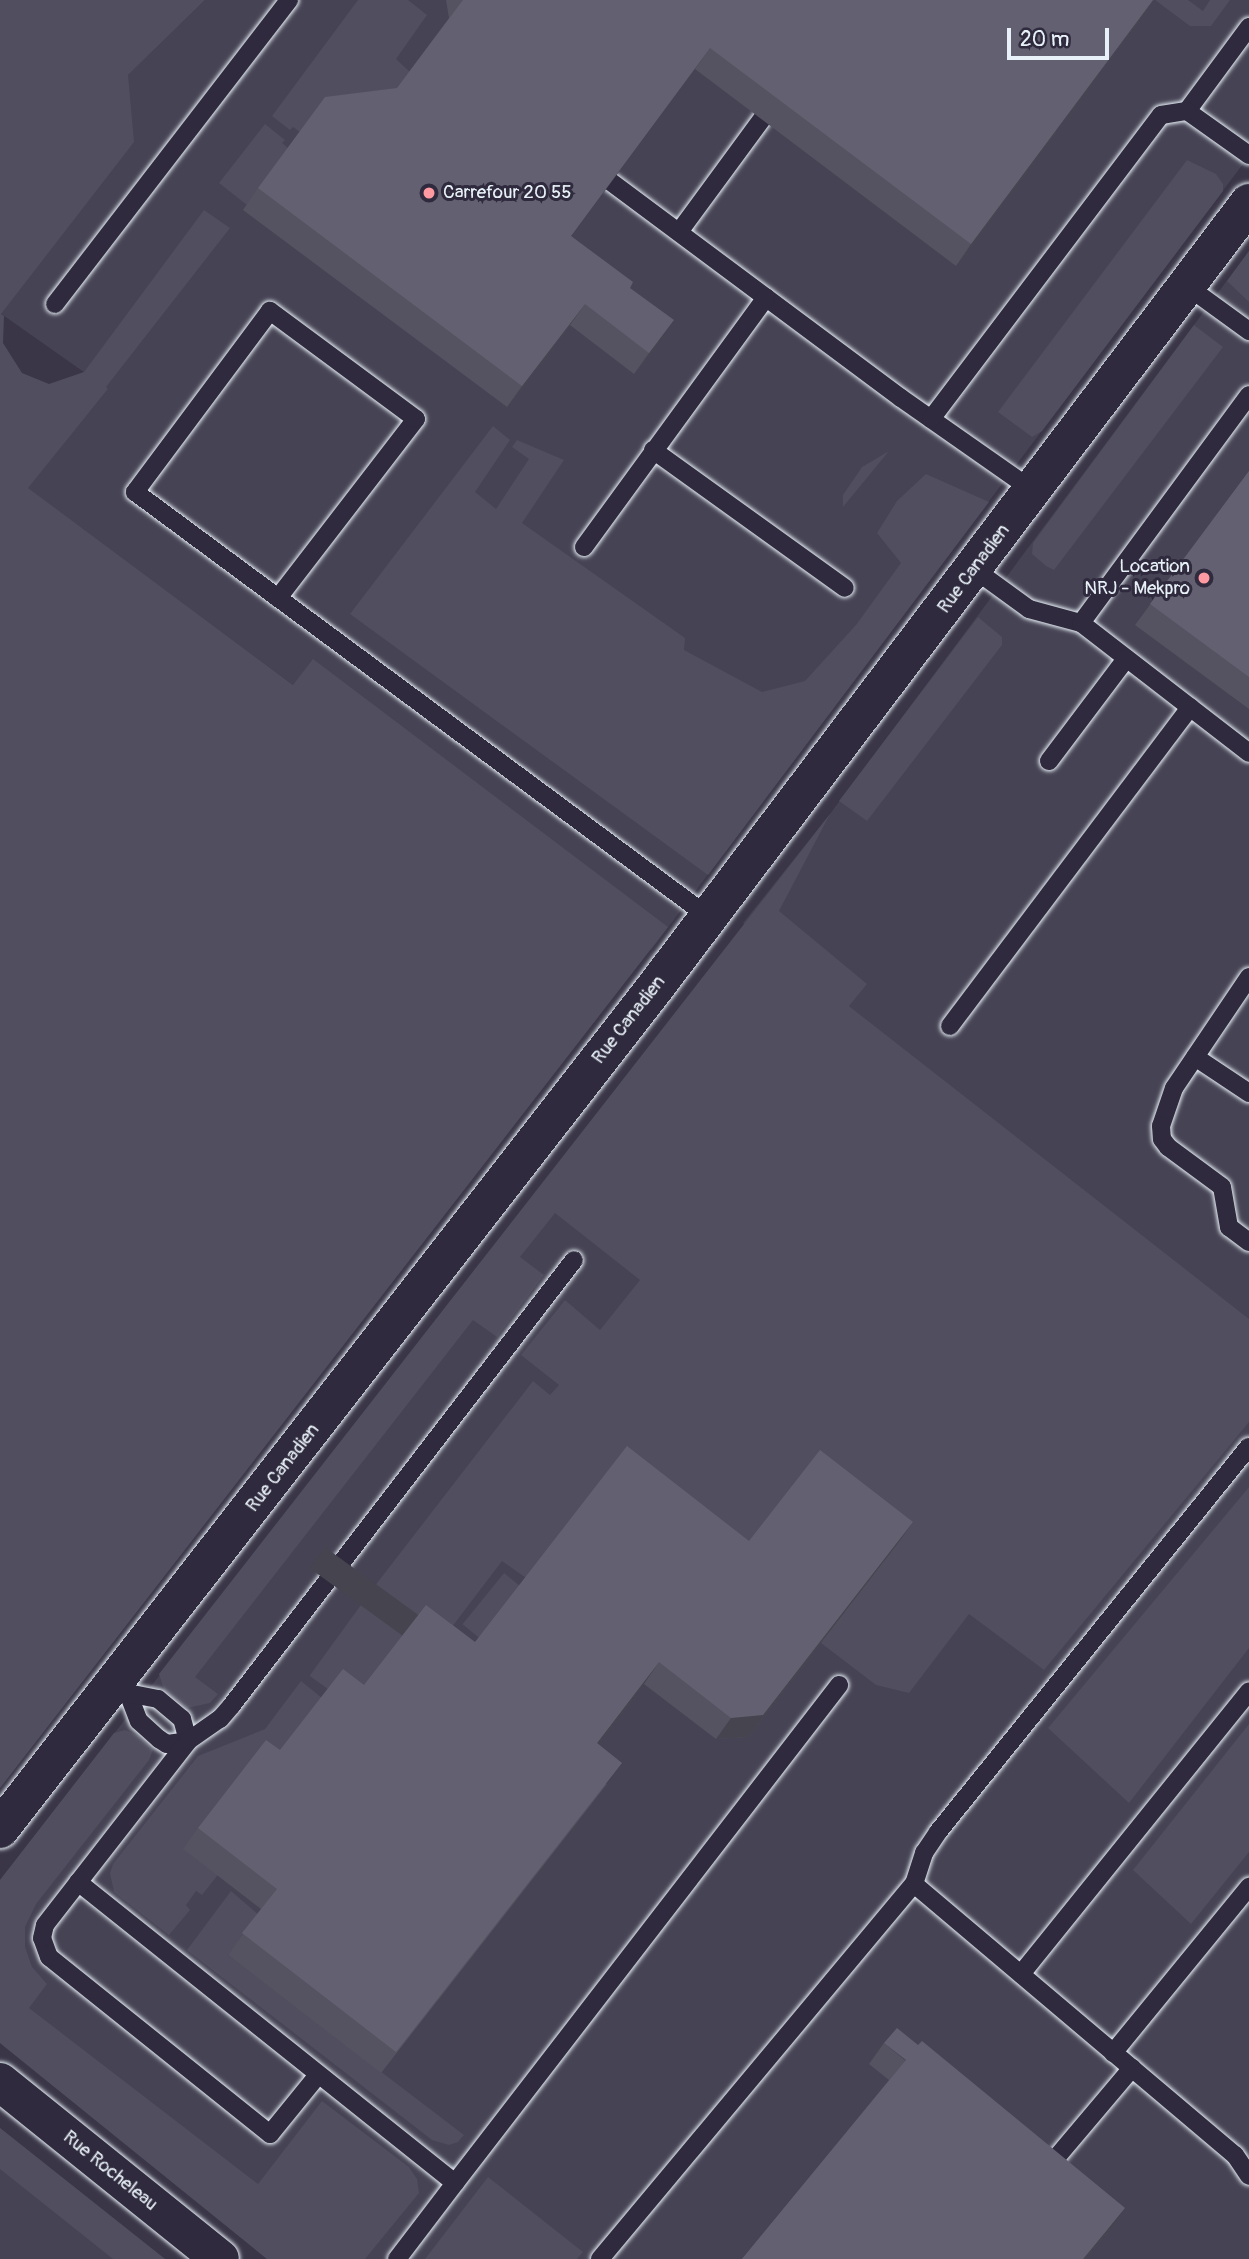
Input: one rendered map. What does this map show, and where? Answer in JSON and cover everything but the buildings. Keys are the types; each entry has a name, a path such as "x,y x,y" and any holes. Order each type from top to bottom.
{"street":[{"name":"Rue Canadien","path":"0,1829 122,1687 1034,491 1249,203"},
{"name":"Rue Rocheleau","path":"0,2082 220,2259"}],"lane":[{"path":"55,304 289,0"},
{"path":"1187,111 1249,27"},
{"path":"931,419 1161,115 1187,111 1249,155"},
{"path":"679,232 762,119"},
{"path":"611,182 931,419 1034,491"},
{"path":"1186,286 1249,331"},
{"path":"584,547 766,297"},
{"path":"278,598 416,419 270,311 135,492 278,598 709,917"},
{"path":"1081,623 1249,395"},
{"path":"653,450 845,588"},
{"path":"974,569 1029,608 1081,623 1249,753"},
{"path":"1049,761 1126,659"},
{"path":"950,1026 1190,707"},
{"path":"1249,977 1195,1057 1165,1108 1162,1139 1168,1147 1222,1187 1229,1227 1249,1242"},
{"path":"1195,1057 1249,1093"},
{"path":"318,2075 270,2134 48,1957 43,1946 45,1925 188,1741 220,1719 232,1704 574,1260"},
{"path":"600,2259 914,1884 924,1853 938,1832 1249,1447"},
{"path":"397,2259 839,1685"},
{"path":"122,1687 139,1721 159,1739 167,1745 188,1741"},
{"path":"122,1687 158,1699 182,1719 188,1741"},
{"path":"1021,1974 1249,1691"},
{"path":"78,1882 455,2183"},
{"path":"914,1884 1113,2053 1242,2151 1249,2176"},
{"path":"1113,2053 1249,1886"},
{"path":"1043,2174 1132,2068"}],"shaded area":[{"path":"0,0 205,0 128,75 134,142 1,314 4,316 3,343 22,373 49,384 84,372 204,210 230,228 106,387 108,389 28,488 293,685 313,659 668,927 0,1788"},
{"path":"205,0 1249,0 1249,156 651,950 27,488 108,389 0,313 0,199"},
{"path":"358,0 408,0 427,15 396,59 410,72 383,110 300,132 293,127 290,130 272,116"},
{"path":"1155,0 1188,0 1203,11 1210,0 1230,0 1211,26 1190,26"},
{"path":"265,124 285,140 282,143 288,148 247,205 219,183"},
{"path":"1187,160 1216,174 1223,184 1223,191 1042,431 1032,437 998,412"},
{"path":"1249,251 1249,2259 267,2259 0,2043 0,1880 534,1195 966,1539 1181,1267 743,923 830,814"},
{"path":"1249,251 1249,302 1227,281"},
{"path":"1194,325 1223,347 1054,570 1046,566 1032,554 1033,543"},
{"path":"493,426 510,440 475,492 496,509 529,459 512,447 517,440 564,460 522,523 685,638 684,650 762,692 805,681 856,625 901,563 877,533 897,501 926,474 989,502 708,875 350,614"},
{"path":"889,451 843,507 843,495 862,467"},
{"path":"978,617 1002,637 1002,645 867,821 839,801"},
{"path":"830,814 779,911 867,984 849,1006 1249,1319 1249,1422 1044,1670 969,1614 909,1693 876,1685 821,1643 735,1562 526,1578 502,1561 442,1640 374,1587 533,1381 550,1395 559,1385 521,1355 565,1300 600,1330 640,1280 555,1213 520,1257 544,1275 497,1337 473,1320 195,1677 218,1694 210,1703 187,1708 164,1690 159,1674"},
{"path":"1249,1487 1249,1648 1129,1803 1048,1728"},
{"path":"504,1573 520,1586 479,1638 462,1624"},
{"path":"366,1598 408,1629 352,1706 310,1676"},
{"path":"301,1681 322,1698 217,1876 202,1895 196,1891 186,1905 190,1910 169,1935 114,1892 110,1873 113,1864 198,1756 265,1729"},
{"path":"1249,1724 1249,1852 1191,1924 1133,1870"},
{"path":"125,1730 138,1736 153,1750 149,1760 36,1904 25,1927 25,1947 32,1967 47,1984 29,2008 258,2184 322,2101 409,2167 417,2179 419,2193 365,2259 267,2259 0,2043 0,1880 114,1733"},
{"path":"231,1891 259,1915 228,1955 464,2135 458,2142 449,2145 432,2140 187,1950"},
{"path":"0,2128 165,2259 0,2259"},
{"path":"0,2128 165,2259 113,2259 0,2169"},
{"path":"488,2177 583,2252 577,2259 425,2259"}],"place":[{"name":"Carrefour 20 55","path":"429,193"},
{"name":"Location NRJ - Mekpro","path":"1204,578"}]}
